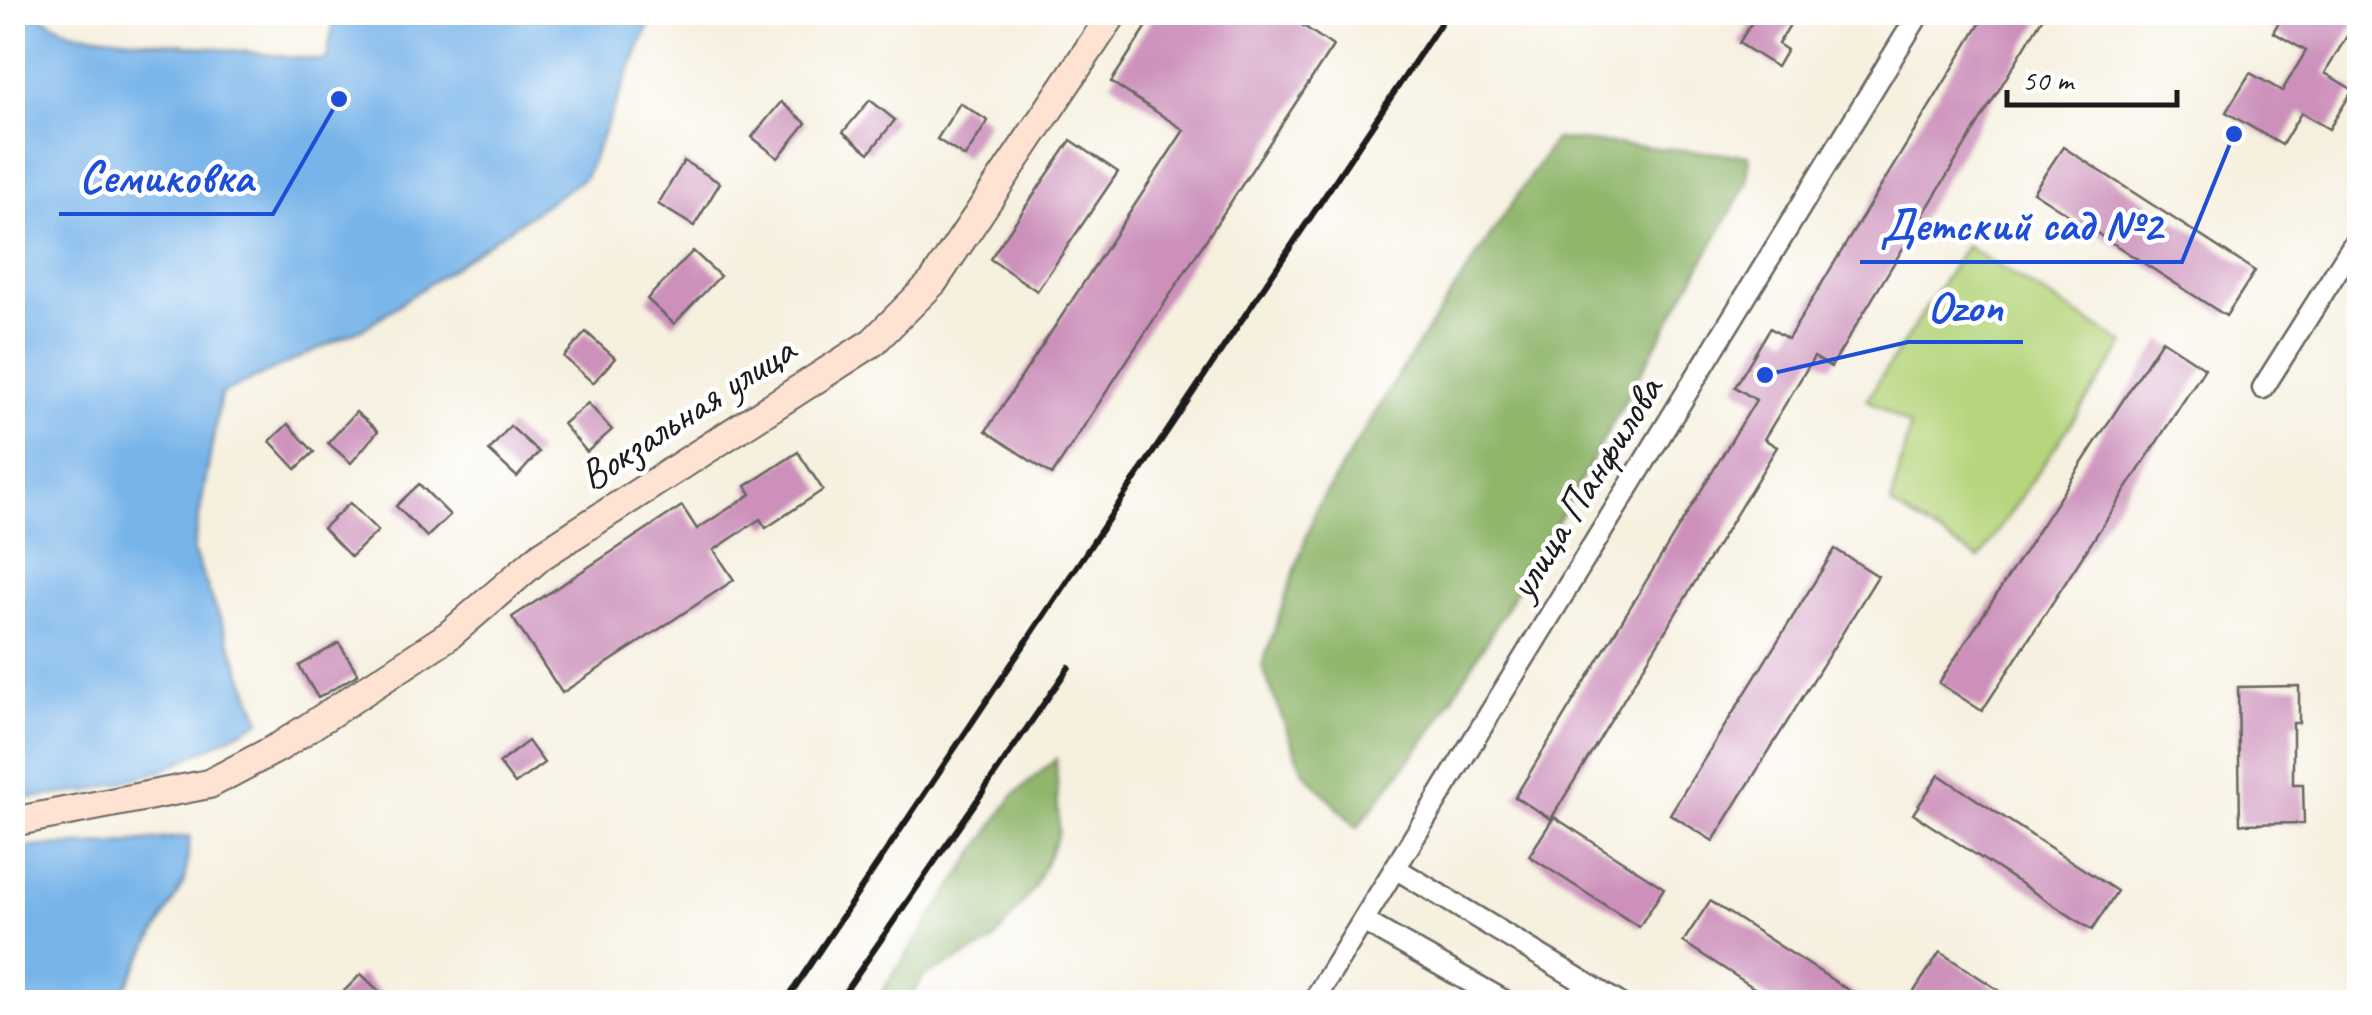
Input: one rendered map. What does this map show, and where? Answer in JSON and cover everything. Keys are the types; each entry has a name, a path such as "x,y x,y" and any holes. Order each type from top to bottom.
{"main road":[{"name":"Вокзальная улица","path":"12,822 209,784 279,747 433,646 542,554 873,342 933,282 1114,12"}],"street":[{"name":"улица Панфилова","path":"1313,1002 1920,12"},
{"path":"2263,388 2360,234"},
{"path":"1396,868 1617,1002"},
{"path":"1364,921 1506,1002"}],"green space":[{"path":"1555,139 1749,156 1747,183 1552,531 1435,727 1357,828 1303,771 1262,666 1316,509 1413,352"},
{"path":"1966,246 2125,344 1979,559 1891,505 1910,426 1867,399"},
{"path":"1056,759 1059,832 1034,888 992,943 923,977 908,1002 875,1002 1013,796"}],"water":[{"path":"12,13 35,13 70,32 326,61 336,13 654,13 585,177 366,327 221,394 193,551 261,721 164,770 90,791 18,799 14,847 115,844 190,836 185,880 121,1002 13,1002"}],"building":[{"path":"1156,12 1283,12 1333,46 1052,475 986,431 1184,130 1111,82"},
{"path":"1758,12 1798,12 1778,44 1787,50 1777,67 1739,43"},
{"path":"1987,12 2046,12 1831,367 1814,357 1764,439 1777,447 1551,819 1515,797 1756,400 1735,387 1770,328 1788,339"},
{"path":"2285,12 2360,14 2325,73 2353,90 2329,129 2301,113 2282,145 2226,112 2250,73 2282,91 2306,51 2273,32"},
{"path":"870,100 895,120 869,153 843,132"},
{"path":"781,102 806,123 778,158 752,137"},
{"path":"960,103 988,121 965,157 937,139"},
{"path":"1071,140 1118,172 1037,291 990,259"},
{"path":"2063,147 2255,271 2226,316 2033,192"},
{"path":"684,161 720,183 694,226 658,204"},
{"path":"693,251 720,276 674,324 647,299"},
{"path":"586,332 615,358 593,383 564,357"},
{"path":"2162,340 2205,368 1982,711 1939,683"},
{"path":"588,403 612,430 587,452 563,424"},
{"path":"356,412 378,431 351,463 328,443"},
{"path":"288,424 314,452 296,469 270,441"},
{"path":"510,426 539,452 517,477 489,451"},
{"path":"798,452 823,490 766,528 760,519 714,550 734,580 562,693 512,617 682,506 697,529 751,494 746,486"},
{"path":"419,484 450,515 427,537 396,506"},
{"path":"350,503 378,531 351,557 323,528"},
{"path":"1835,549 1878,576 1713,841 1670,814"},
{"path":"339,643 358,674 318,698 299,666"},
{"path":"2299,686 2299,723 2293,723 2293,784 2303,784 2304,823 2240,824 2238,687"},
{"path":"528,741 544,763 515,784 499,763"},
{"path":"1939,775 2117,891 2092,930 1913,814"},
{"path":"1554,817 1664,888 1639,927 1529,856"},
{"path":"1710,901 1867,1002 1776,1002 1683,942"},
{"path":"1940,952 2017,1002 1907,1002"},
{"path":"361,974 381,993 371,1002 333,1002"}],"railway":[{"path":"785,1002 1448,12"},
{"path":"838,1002 1069,667"}],"place":[{"name":"Семиковка","path":"339,99"},
{"name":"Детский сад №2","path":"2234,134"},
{"name":"Ozon","path":"1765,375"}]}
